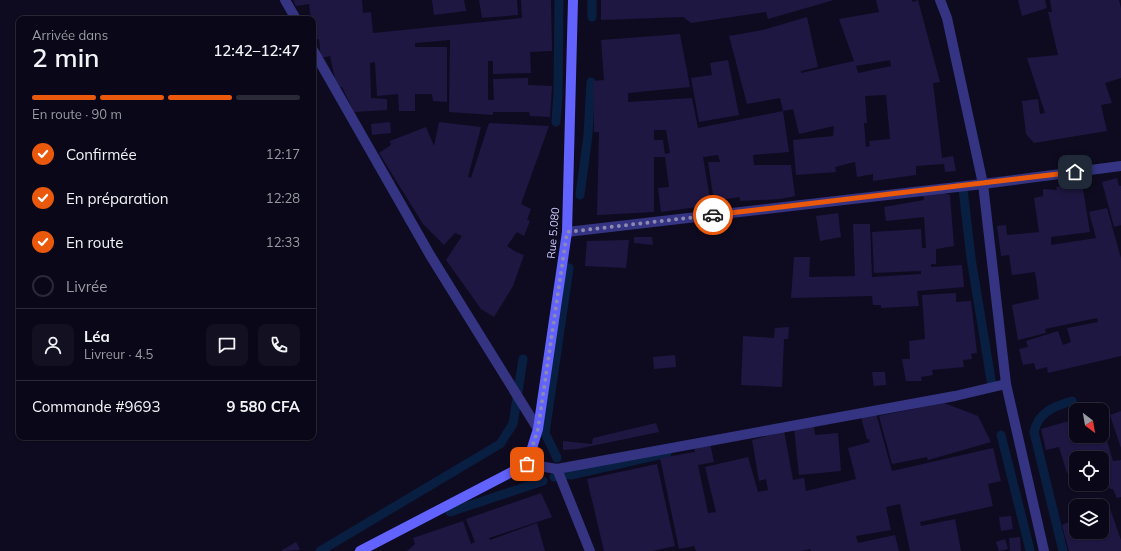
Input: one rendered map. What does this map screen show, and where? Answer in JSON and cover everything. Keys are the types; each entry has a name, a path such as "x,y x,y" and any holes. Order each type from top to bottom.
{"main road":[{"name":"Rue 5.080","path":"527,464 538,429 567,232 573,0"},
{"path":"361,551 527,464"}],"street":[{"path":"285,0 294,16"},
{"path":"940,0 948,18 983,184 1006,384 1044,551"},
{"path":"316,55 430,255 538,429"},
{"path":"567,232 983,184 1121,166"},
{"path":"527,464 557,469 947,397 1006,384"},
{"path":"557,469 590,551"}],"building":[{"path":"293,0 362,0 363,13 371,12 373,33 522,18 521,0 551,0 552,51 530,52 531,73 493,74 493,61 488,61 488,100 494,100 493,79 528,78 528,85 552,86 550,117 530,116 529,112 493,112 493,115 449,112 450,40 415,43 415,47 447,47 447,102 433,101 432,94 415,94 415,111 399,111 398,94 377,96 375,62 370,63 371,98 387,99 387,110 354,112 342,87 337,88 330,56 321,58 319,39 316,40 316,16 311,16 309,4 296,6"},
{"path":"432,0 464,0 466,11 434,15"},
{"path":"479,0 517,0 518,15 482,18"},
{"path":"601,0 834,0 768,19 766,12 691,23 683,17 601,20"},
{"path":"876,0 912,0 913,2 918,0 940,82 933,83 942,158 953,156 956,171 945,172 944,164 916,166 916,175 873,181 873,174 857,177 855,162 835,167 836,172 796,175 793,140 833,136 834,126 799,134 793,109 783,111 780,98 747,104 729,36 763,30 807,17 818,67 801,71 801,73 854,61 839,19 879,12","holes":["890,60 891,66 858,73 856,66","886,95 890,139 869,141 870,146 866,147 864,123 867,123 865,96"]},
{"path":"1018,0 1045,0 1047,8 1022,16"},
{"path":"1050,0 1119,0 1121,8 1121,78 1105,83 1112,103 1101,105 1107,131 1034,143 1026,134 1022,101 1038,99 1040,114 1045,113 1027,58 1058,55 1048,12 1052,12"},
{"path":"680,34 690,87 628,93 628,102 692,98 698,128 783,111 789,152 753,155 754,165 791,165 795,196 780,199 740,201 740,197 714,201 708,162 720,162 718,155 703,157 711,205 661,212 658,188 669,187 665,157 654,157 654,212 597,215 599,132 594,132 593,81 604,80 601,40","holes":["654,130 666,130 670,153 665,154 663,140 654,140"]},
{"path":"728,60 739,115 699,122 691,78 712,75 710,63"},
{"path":"390,122 391,133 372,135 371,124"},
{"path":"439,122 481,127 468,177 471,178 489,123 549,126 521,204 531,209 527,220 530,221 524,236 517,232 507,246 524,255 513,286 494,317 481,309 446,260 462,236 455,233 444,245 423,224 379,153 391,145 390,141 426,127 434,146"},
{"path":"1117,178 1119,186 1121,186 1121,225 1114,227 1102,182"},
{"path":"1082,183 1090,232 1051,237 1051,245 1096,238 1089,212 1107,208 1121,258 1121,356 1048,373 1047,367 1036,370 1034,363 1023,365 1019,349 1028,347 1026,341 1058,331 1063,345 1071,342 1067,328 1098,322 1097,318 1045,329 1046,333 1018,340 1012,305 1039,299 1035,272 1012,275 1009,255 1001,256 997,226 1006,225 1007,235 1039,232 1034,198 1043,196 1043,189 1057,190 1056,187"},
{"path":"942,192 950,195 954,246 936,249 936,264 931,264 931,267 962,265 964,287 917,291 919,306 881,308 881,305 873,305 872,296 791,298 794,257 810,257 809,277 855,276 853,224 870,224 872,277 921,274 921,271 874,273 872,232 921,229 922,248 926,248 924,217 886,221 884,207 924,200 923,194"},
{"path":"838,213 841,237 820,241 816,216"},
{"path":"634,237 652,237 653,245 634,243"},
{"path":"629,240 626,268 585,266 587,241"},
{"path":"956,293 956,302 971,301 977,353 971,354 972,359 963,360 964,367 932,370 933,375 921,377 922,381 906,381 902,359 910,359 909,341 925,339 922,295"},
{"path":"789,327 788,339 784,339 782,387 741,385 743,336 774,338 775,328"},
{"path":"675,355 676,367 654,369 653,357"},
{"path":"872,372 885,372 886,385 874,386"},
{"path":"944,403 978,416 991,442 928,460 927,457 892,464 879,416"},
{"path":"1121,411 1121,448 1110,415"},
{"path":"876,413 892,471 993,448 1001,481 988,484 993,506 920,522 921,526 955,519 961,551 910,551 900,504 886,507 891,530 856,536 858,543 895,535 899,551 811,551 810,549 802,551 696,551 694,546 679,549 660,458 695,452 694,447 710,443 714,462 698,465 708,513 716,512 705,467 748,457 758,492 768,490 766,479 759,481 752,440 784,431 793,480 804,478 806,491 856,479 848,448 870,442 869,439 867,439 861,417"},
{"path":"1069,421 1069,443 1108,443 1113,461 1121,460 1121,497 1117,498 1113,489 1110,489 1109,487 1109,451 1069,451 1069,473 1067,473 1059,447 1046,450 1041,429"},
{"path":"656,423 659,432 577,449 563,450 563,441 592,444 593,438"},
{"path":"814,426 815,435 838,433 841,471 799,475 794,428"},
{"path":"657,464 675,546 652,551 604,551 587,479"},
{"path":"541,493 552,517 489,538 490,540 537,523 545,551 407,551 415,544 413,538 463,521 471,544 475,542 466,519"},
{"path":"1109,506 1121,540 1121,551 1069,551 1062,525 1069,522 1069,539 1109,539"},
{"path":"1011,516 1013,529 1001,531 999,517"},
{"path":"1020,537 1021,551 1010,551 1009,538"},
{"path":"1005,539 1008,549 999,551 996,542"},
{"path":"296,542 300,550 281,551"}],"waterway":[{"path":"556,122 558,94 559,0"},
{"path":"592,0 592,17"},
{"path":"580,195 588,135 591,82"},
{"path":"963,189 971,258 992,386"},
{"path":"557,458 545,433 569,268"},
{"path":"320,551 500,444 513,424 523,359"},
{"path":"1063,551 1034,432 1039,419 1043,415 1059,405 1072,401"},
{"path":"1001,435 1030,550"},
{"path":"554,477 563,474 571,475 667,453"},
{"path":"450,512 543,481"}],"way so far":[{"path":"527,464 538,429 567,232 713,215"}],"route":[{"path":"713,215 1075,172"}]}
